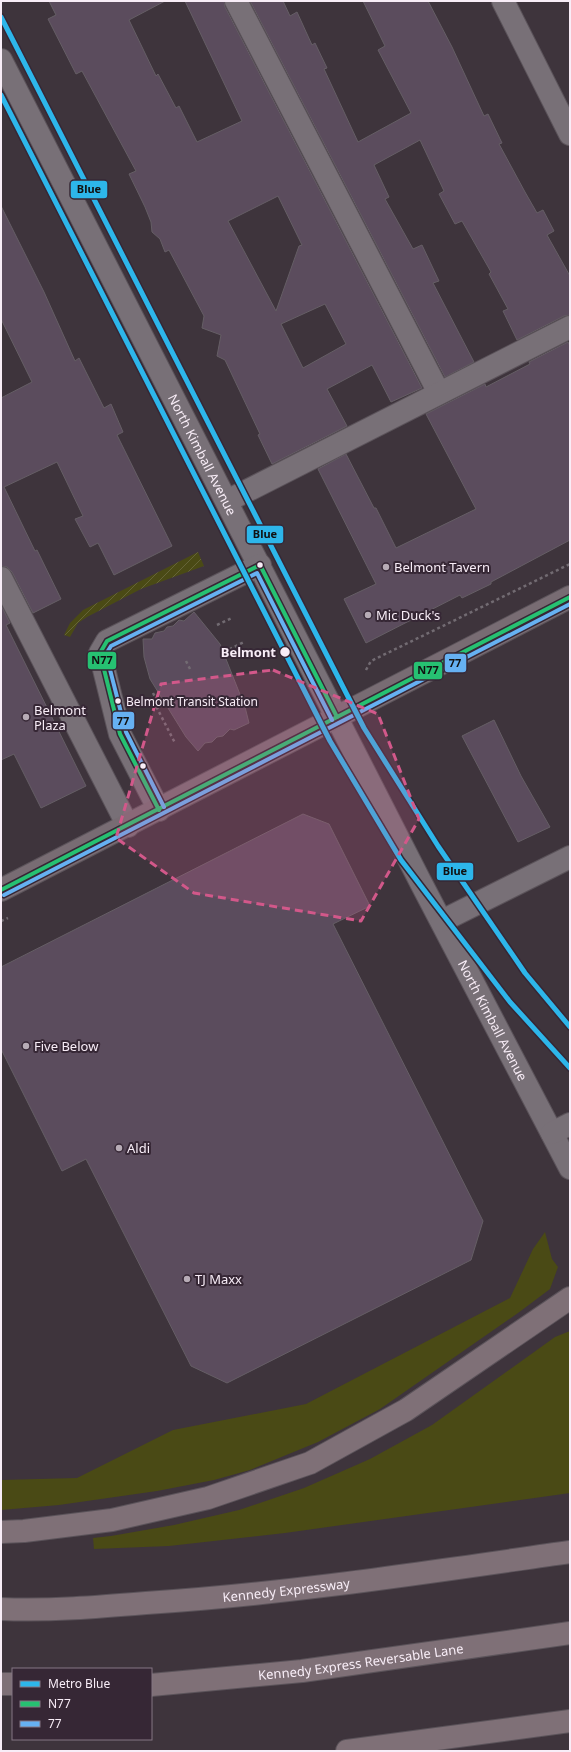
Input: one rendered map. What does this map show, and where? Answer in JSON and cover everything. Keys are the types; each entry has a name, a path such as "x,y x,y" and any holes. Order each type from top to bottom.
{"highway":[{"path":"1,1532 24,1531 112,1520 208,1498 310,1463 406,1410 570,1298"},
{"name":"Kennedy Expressway","path":"1,1610 36,1611 213,1599 368,1580 570,1552"},
{"name":"Kennedy Express Reversable Lane","path":"152,1685 302,1671 570,1633"},
{"path":"1,1684 12,1684"},
{"path":"347,1751 570,1721"}],"main road":[{"path":"1,890 128,826 570,597"}],"street":[{"path":"236,1 439,394"},
{"path":"503,1 570,134"},
{"name":"North Kimball Avenue","path":"1,60 442,922 561,1128 570,1168"},
{"path":"227,502 570,327"},
{"path":"158,810 120,734 100,653 107,642 260,565"},
{"path":"1,578 128,826"},
{"path":"442,922 570,857"}],"path":[{"path":"371,661 570,564"},
{"path":"217,625 232,618"},
{"path":"224,652 244,642"},
{"path":"186,661 190,669"},
{"path":"153,693 157,701"},
{"path":"158,695 156,706 175,742"},
{"path":"156,706 164,702"}],"highlighted area":[{"path":"273,670 378,714 419,819 361,921 194,893 116,838 161,684"}],"shaded area":[{"path":"198,552 204,566 141,589 78,623 70,637 64,635 70,623 83,610"},
{"path":"545,1232 552,1259 558,1267 550,1289 380,1409 318,1442 250,1470 214,1480 157,1491 59,1505 1,1510 1,1480 77,1478 173,1430 306,1404 510,1298 533,1249"},
{"path":"570,1331 570,1493 285,1533 169,1546 94,1549 93,1538 174,1525 239,1510 304,1488 370,1459 432,1425 555,1337"}],"building":[{"path":"49,1 165,1 129,20 156,76 158,74 176,108 179,106 197,142 242,121 185,1 224,1 225,7 422,388 391,402 372,365 327,389 347,426 272,464 258,435 260,434 225,360 217,356 221,335 202,328 204,316 169,250 165,252 160,239 152,232 151,222 129,174 136,171 82,71 76,74 48,19 56,15","holes":["278,196 302,245 299,246 276,311 228,221","325,304 346,344 303,368 281,324"]},
{"path":"250,1 283,1 290,16 297,12 312,45 315,43 327,68 324,69 358,142 411,113 378,50 385,46 363,1 428,1 452,47 484,116 488,114 502,143 499,144 525,192 537,213 543,210 554,231 547,235 570,276 570,315 564,316 517,340 503,311 508,309 489,274 491,272 462,221 455,224 439,194 444,191 420,140 374,165 389,197 385,199 413,249 422,245 439,281 433,283 474,362 445,377"},
{"path":"1,206 44,292 75,361 79,358 104,408 111,404 123,432 117,435 172,546 114,575 98,543 90,547 75,519 83,516 57,462 4,487 35,551 37,550 61,599 33,613 12,572 7,567 1,566 1,398 32,382 1,319"},
{"path":"568,342 570,346 570,540 491,582 491,584 462,598 460,595 366,643 344,599 376,584 318,469 346,454 396,548 476,509 426,414 485,384 486,387 530,364 529,362"},
{"name":"Belmont Plaza","path":"1,605 10,623 6,625 86,786 41,808 14,754 1,760"},
{"path":"194,612 220,644 245,707 249,723 234,730 230,729 223,736 217,737 212,742 205,743 198,751 186,737 150,679 144,657 143,639 152,639 155,633 164,631 167,627 173,626 179,620 184,621"},
{"path":"494,720 521,776 550,827 518,842 462,736"},
{"path":"303,814 329,824 370,906 333,924 483,1221 471,1260 227,1383 191,1366 86,1159 62,1171 1,1049 1,967"}],"metro line":[{"name":"Blue","path":"1,17 364,728 438,846 525,973 570,1027"},
{"name":"Blue","path":"1,95 330,741 401,860 510,1002 570,1068"}],"transit line":[{"name":"N77","path":"159,810 120,734 100,653 107,641 260,565 337,717"},
{"name":"77","path":"164,807 126,732 106,654 111,646 257,573 332,720"},
{"name":"N77","path":"1,890 570,597"},
{"name":"77","path":"4,895 570,604"}],"place":[{"name":"Belmont Tavern","path":"386,567"},
{"name":"Mic Duck's","path":"368,615"},
{"name":"Belmont","path":"285,652"},
{"name":"Belmont Transit Station","path":"118,701"},
{"name":"Belmont Plaza","path":"26,717"},
{"name":"Five Below","path":"26,1046"},
{"name":"Aldi","path":"119,1148"},
{"name":"TJ Maxx","path":"187,1279"}]}
